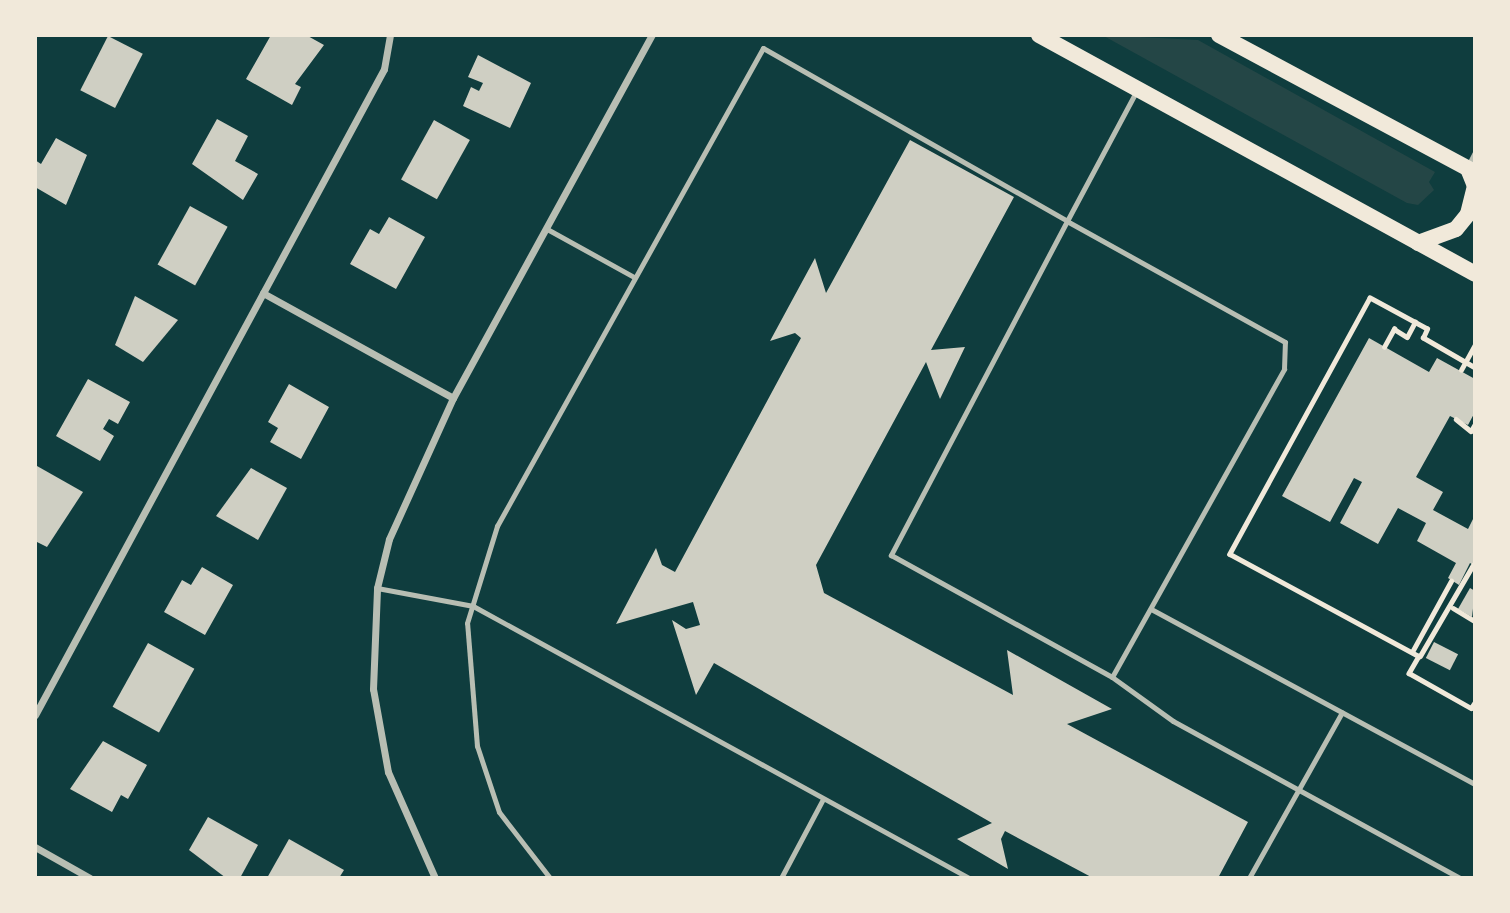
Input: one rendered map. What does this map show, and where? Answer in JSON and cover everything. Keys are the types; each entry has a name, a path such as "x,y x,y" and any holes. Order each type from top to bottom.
{"main road":[{"path":"1039,35 1475,274"},
{"path":"1219,35 1471,171 1475,186 1468,214 1448,233 1418,243"}],"street":[{"path":"35,715 384,69 390,35"},
{"path":"435,878 400,808 379,732 372,648 377,587 405,494 453,398 652,35"},
{"path":"1471,171 1475,154"},
{"path":"263,293 453,398"},
{"path":"35,847 90,878"}],"lane":[{"path":"550,878 499,812 477,746 468,684 472,606 497,526 763,48 1285,341 1284,369 1112,677"},
{"path":"1138,89 891,555 1112,677 1173,721 1460,878"},
{"path":"547,229 634,277"},
{"path":"377,587 472,606 969,878"},
{"path":"1151,609 1475,784"},
{"path":"1249,878 1342,712"},
{"path":"781,878 823,799"}],"path":[{"path":"1419,656 1230,554 1370,298 1427,329 1423,338 1475,368"},
{"path":"1384,347 1394,329 1407,337 1415,322"},
{"path":"1461,370 1475,345"},
{"path":"1456,419 1471,431 1475,424"},
{"path":"1473,565 1453,608 1409,673 1471,708 1475,702"},
{"path":"1412,652 1451,581"},
{"path":"1453,608 1475,621"}],"shaded area":[{"path":"1102,35 1198,40 1435,172 1429,182 1434,190 1418,205 1407,203"}],"building":[{"path":"271,35 306,35 324,45 295,84 301,87 292,105 246,79"},
{"path":"108,36 143,54 115,108 80,90"},
{"path":"478,55 531,83 510,128 463,106 471,87 479,91 483,83 468,77"},
{"path":"217,119 248,136 235,161 258,174 243,200 192,164"},
{"path":"434,120 470,140 437,199 401,179"},
{"path":"56,138 87,155 66,205 35,187 35,160 41,164"},
{"path":"910,140 1014,197 931,350 965,347 940,399 926,362 816,565 824,593 1013,695 1007,650 1112,709 1067,724 1248,822 1218,878 1093,878 1005,831 1001,839 1008,869 957,839 992,823 714,663 696,695 672,620 686,629 700,625 693,602 616,624 656,548 662,565 675,572 801,338 795,333 770,341 815,258 826,293"},
{"path":"190,206 228,227 195,285 158,265"},
{"path":"389,217 425,237 396,289 350,264 370,229 379,234"},
{"path":"135,296 178,320 143,362 115,345"},
{"path":"1369,338 1429,372 1437,358 1475,379 1475,412 1468,425 1450,416 1416,477 1443,492 1433,510 1468,529 1475,515 1475,566 1470,563 1459,585 1448,578 1456,563 1417,541 1426,523 1398,508 1378,544 1340,523 1362,482 1354,478 1330,522 1282,496"},
{"path":"88,379 130,402 118,424 109,419 103,429 114,436 100,461 56,436"},
{"path":"289,384 329,407 301,459 270,442 278,428 268,422"},
{"path":"37,466 83,492 47,547 35,541"},
{"path":"251,468 287,488 258,540 216,516"},
{"path":"202,567 233,585 205,635 164,612 182,580 191,585"},
{"path":"1470,588 1475,591 1472,617 1458,609"},
{"path":"1434,642 1458,654 1450,670 1426,658"},
{"path":"148,643 194,669 159,733 113,707"},
{"path":"103,741 147,765 128,799 121,795 112,812 70,789"},
{"path":"208,817 258,845 240,878 226,878 189,850"},
{"path":"289,839 344,870 339,878 267,878"}]}
